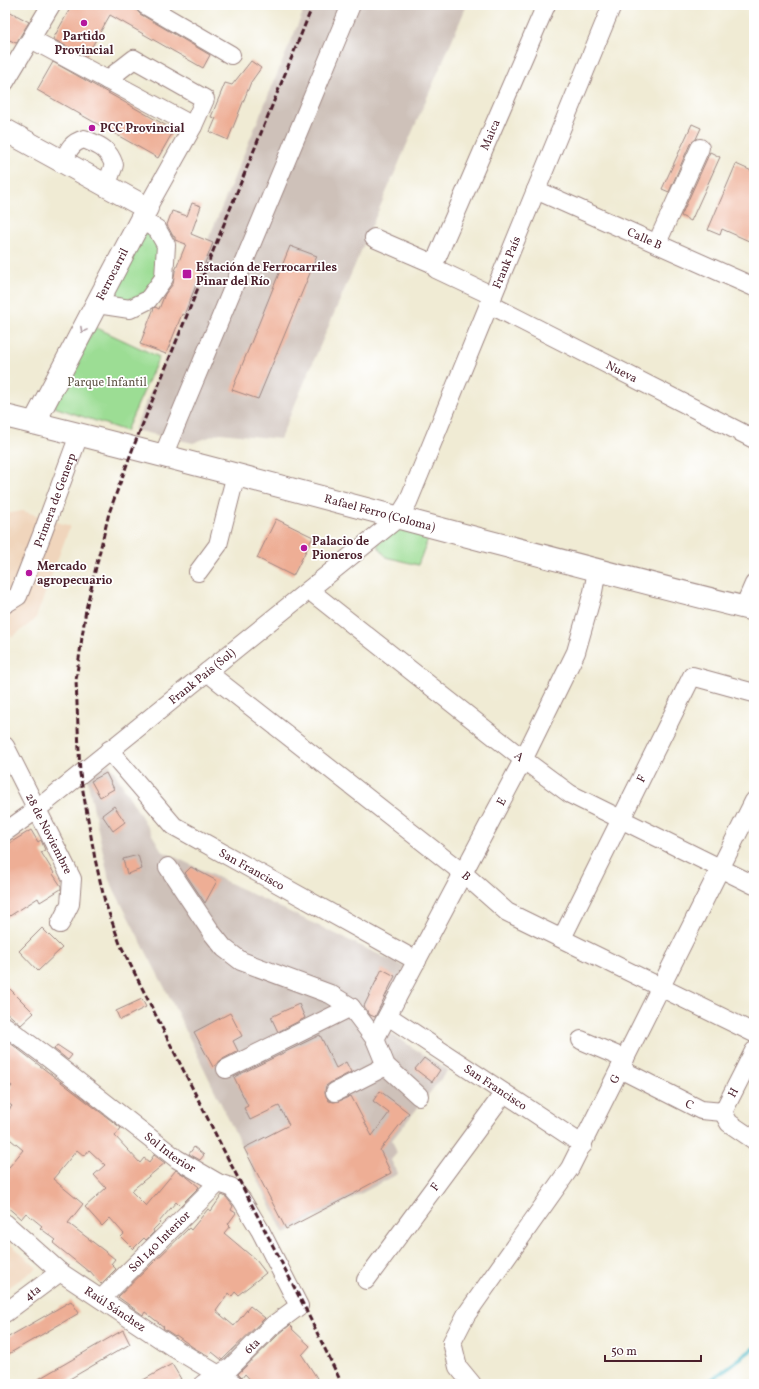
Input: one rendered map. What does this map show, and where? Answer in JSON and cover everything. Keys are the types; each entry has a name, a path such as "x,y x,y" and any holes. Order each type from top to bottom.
{"main road":[{"path":"5,130 106,186 143,214"},
{"name":"Ferrocarril","path":"34,423 143,214"},
{"name":"Rafael Ferro (Coloma)","path":"5,416 236,474 597,570 749,608"}],"street":[{"path":"5,82 52,5"},
{"path":"145,5 231,55"},
{"path":"163,456 351,5"},
{"name":"Maica","path":"434,264 546,5"},
{"name":"Frank País","path":"398,518 408,502 612,5"},
{"path":"31,39 193,126"},
{"name":"Ferrocarril","path":"107,80 134,59 205,99 193,126 143,214"},
{"path":"63,162 67,153 75,142 84,138 103,148 111,155 114,165 106,186"},
{"path":"657,243 700,148"},
{"name":"Calle B","path":"536,190 754,287"},
{"path":"97,304 130,309 148,300 164,278 166,245 157,229 143,214"},
{"name":"Nueva","path":"374,238 434,264 436,270 754,439"},
{"name":"Primera de Generp","path":"5,604 18,596 79,435"},
{"path":"198,572 218,545 236,474"},
{"name":"Frank País (Sol)","path":"5,832 36,810 398,518"},
{"name":"E","path":"382,1027 524,760 576,652 593,592 597,570"},
{"path":"749,608 754,584"},
{"name":"A","path":"309,590 524,760 570,794 754,885"},
{"name":"B","path":"207,672 464,874 507,912 754,1033"},
{"name":"F","path":"562,938 692,676 754,693"},
{"name":"28 de Noviembre","path":"5,746 72,879 70,904 60,924"},
{"name":"San Francisco","path":"109,750 174,826 417,961"},
{"name":"G","path":"472,1384 458,1367 452,1342 466,1315 570,1168 754,801"},
{"path":"168,867 212,933 224,948 241,961 330,994 382,1027 386,1066 419,1096"},
{"path":"226,1069 351,1007"},
{"name":"Sol Interior","path":"5,1026 47,1057 176,1159 218,1183 231,1187 242,1200 260,1230 299,1306"},
{"name":"San Francisco","path":"382,1027 504,1093 583,1144"},
{"name":"C","path":"581,1040 701,1110 723,1112"},
{"name":"H","path":"723,1112 754,1051"},
{"path":"335,1092 386,1066"},
{"name":"F","path":"366,1280 504,1093"},
{"path":"723,1112 729,1123 754,1140"},
{"name":"Sol 140 Interior","path":"101,1300 218,1183"},
{"name":"Raúl Sánchez","path":"5,1223 60,1272 174,1348 210,1379 234,1384"},
{"name":"4ta","path":"5,1314 60,1272"},
{"name":"6ta","path":"210,1379 231,1367 272,1326 299,1306"}],"shaded area":[{"path":"306,5 467,5 280,439 220,433 193,443 134,430 184,315 212,243 208,240"},
{"name":"Mercado agropecuario","path":"23,511 70,526 35,620 12,637 5,624 5,514"},
{"path":"109,763 162,851 405,967 376,1024 448,1070 392,1140 397,1153 391,1160 398,1174 284,1234 170,998 109,880 87,778"},
{"path":"5,1239 37,1268 5,1290"}],"green space":[{"path":"143,227 156,235 160,247 158,273 144,294 125,301 107,298"},
{"name":"Parque Infantil","path":"95,327 159,357 126,431 54,407"},
{"path":"402,528 429,536 418,565 386,557 377,545 393,531"}],"building":[{"path":"72,5 131,5 140,14 210,55 203,68 110,15 86,57 53,39"},
{"path":"5,9 29,22 16,43 5,38"},
{"path":"251,61 261,68 251,82 228,140 210,132 216,118 211,117 225,83 232,85"},
{"name":"Partido Provincial","path":"53,62 174,130 158,158 37,90"},
{"path":"692,124 701,128 696,139 690,144 669,192 662,189"},
{"path":"710,152 720,157 691,221 681,216"},
{"path":"736,164 754,172 754,229 749,241 722,229 720,235 708,230"},
{"path":"192,203 201,206 191,234 213,243 184,315 182,314 166,354 140,344 154,308 159,309 165,294 173,284 175,271 186,244 175,240 175,237 167,225 172,211 187,216"},
{"path":"290,246 317,256 258,399 232,390"},
{"path":"276,519 313,537 293,576 257,558"},
{"path":"106,773 114,789 100,797 91,781"},
{"path":"114,806 125,822 113,831 102,815"},
{"path":"31,830 38,842 41,840 45,850 41,852 54,873 53,874 61,886 61,889 40,902 38,898 5,919 5,846"},
{"path":"138,855 142,869 127,874 123,859"},
{"path":"191,867 217,881 205,903 185,873"},
{"path":"42,928 62,948 38,971 19,951"},
{"path":"382,969 395,976 375,1017 370,1015 364,1006"},
{"path":"5,984 34,1013 21,1025 5,1011"},
{"path":"142,999 146,1007 120,1020 116,1011"},
{"path":"299,1004 305,1018 278,1032 271,1017"},
{"path":"230,1013 242,1036 233,1041 238,1051 221,1060 213,1067 194,1032"},
{"path":"320,1035 336,1068 346,1062 351,1072 326,1086 325,1092 329,1101 339,1101 351,1096 372,1136 389,1113 373,1101 380,1091 409,1113 380,1150 391,1173 286,1229 244,1148 289,1125 279,1106 250,1120 244,1108 248,1106 234,1077"},
{"path":"5,1039 121,1128 115,1136 140,1163 144,1158 149,1162 154,1155 165,1163 131,1191 146,1206 176,1170 199,1187 180,1206 176,1202 153,1230 154,1232 146,1240 144,1238 133,1249 121,1237 124,1234 110,1218 102,1226 85,1207 106,1188 94,1175 105,1165 89,1150 84,1156 77,1150 53,1179 83,1204 68,1223 115,1259 111,1264 116,1269 101,1284 90,1271 89,1272 53,1243 56,1240 40,1228 42,1226 26,1213 21,1219 5,1205 5,1172 23,1150 5,1135 5,1114 12,1106 5,1101 5,1094 12,1086 5,1081"},
{"path":"57,1045 72,1055 68,1060 54,1049"},
{"path":"424,1058 440,1070 432,1082 415,1069"},
{"path":"194,1147 204,1155 200,1160 189,1154"},
{"path":"222,1195 226,1197 233,1206 231,1210 236,1213 228,1224 230,1226 224,1233 256,1260 266,1273 238,1295 235,1292 232,1296 229,1293 216,1311 234,1326 250,1306 265,1318 222,1360 212,1352 209,1356 194,1348 163,1328 164,1327 145,1312 143,1315 118,1297 189,1228 191,1230 208,1209 211,1211"},
{"path":"71,1301 79,1313 5,1356 5,1339"},
{"path":"290,1325 293,1328 292,1329 310,1346 302,1355 317,1378 308,1384 254,1384 245,1374 242,1378 238,1374"},
{"path":"123,1330 130,1344 61,1384 30,1384"},
{"path":"172,1364 181,1379 171,1384 136,1384"}],"waterway":[{"path":"706,1384 754,1348"}],"railway":[{"path":"313,5 133,448 109,513 86,609 76,680 80,774 95,859 105,902 120,944 305,1308 342,1384"}],"place":[{"name":"Partido Provincial","path":"84,23"},
{"name":"PCC Provincial","path":"92,128"},
{"name":"Estación de Ferrocarriles Pinar del Río","path":"187,274"},
{"name":"Palacio de Pioneros","path":"304,548"},
{"name":"Mercado agropecuario","path":"29,573"}]}
